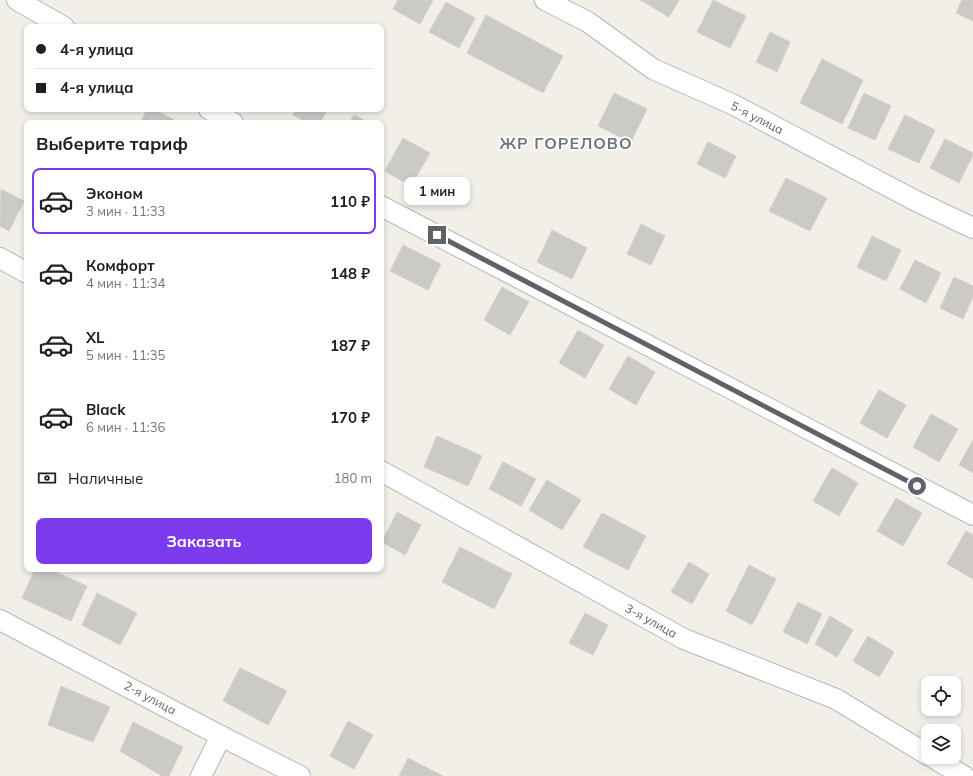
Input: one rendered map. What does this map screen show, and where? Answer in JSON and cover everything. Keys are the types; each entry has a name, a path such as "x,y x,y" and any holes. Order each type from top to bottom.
{"street":[{"path":"17,0 59,24"},
{"name":"5-я улица","path":"545,0 588,22 653,69 732,104 916,201 973,228"},
{"path":"214,112 228,120"},
{"path":"384,208 973,515"},
{"path":"0,258 24,271"},
{"name":"3-я улица","path":"384,473 684,639 836,699 921,751"},
{"name":"2-я улица","path":"0,620 300,776"},
{"path":"201,776 221,736"},
{"path":"944,764 964,776"}],"building":[{"path":"398,0 433,0 420,24 393,9"},
{"path":"640,0 679,0 669,17"},
{"path":"713,0 746,16 730,48 697,32"},
{"path":"962,0 973,0 973,21 956,13"},
{"path":"446,2 475,18 459,48 429,32"},
{"path":"486,15 563,56 543,93 467,53"},
{"path":"770,32 790,42 777,72 756,62"},
{"path":"822,59 863,80 842,124 800,103"},
{"path":"614,93 647,109 631,142 598,126"},
{"path":"864,93 891,106 875,140 848,128"},
{"path":"146,112 159,112 174,120 142,120"},
{"path":"294,112 326,112 322,120 302,120 293,115"},
{"path":"354,115 363,120 351,120"},
{"path":"905,115 935,130 919,163 888,149"},
{"path":"403,138 430,153 411,186 385,171"},
{"path":"945,139 973,153 959,183 930,168"},
{"path":"708,142 736,156 725,178 697,164"},
{"path":"786,178 827,198 810,231 769,211"},
{"path":"1,189 24,201 9,231 0,226"},
{"path":"641,224 665,236 651,265 627,254"},
{"path":"552,230 587,248 572,279 537,262"},
{"path":"872,236 901,250 886,281 857,267"},
{"path":"403,245 441,264 428,290 390,271"},
{"path":"915,260 941,273 926,303 900,289"},
{"path":"954,277 973,286 973,297 963,319 940,308"},
{"path":"502,287 529,302 510,335 484,320"},
{"path":"578,330 604,345 585,378 559,363"},
{"path":"628,356 655,372 636,405 609,389"},
{"path":"879,390 906,405 887,438 860,423"},
{"path":"931,414 958,429 939,462 913,447"},
{"path":"437,436 482,456 468,486 424,467"},
{"path":"973,440 973,473 959,465"},
{"path":"503,462 536,479 521,506 489,489"},
{"path":"832,468 858,483 839,516 813,501"},
{"path":"547,480 581,500 562,530 529,510"},
{"path":"896,498 922,513 903,546 877,531"},
{"path":"397,512 421,525 405,555 384,543 384,538"},
{"path":"602,513 646,536 628,570 583,547"},
{"path":"966,531 973,535 973,579 947,564"},
{"path":"460,547 512,574 494,609 442,582"},
{"path":"689,562 709,574 692,604 671,592"},
{"path":"749,565 776,579 752,625 726,611"},
{"path":"34,572 56,572 87,586 71,621 22,598"},
{"path":"97,593 137,613 120,645 82,625"},
{"path":"798,602 822,614 807,644 783,632"},
{"path":"585,613 608,625 593,655 569,643"},
{"path":"830,616 853,630 837,657 815,644"},
{"path":"868,636 894,652 879,677 853,661"},
{"path":"240,668 287,691 268,725 223,701"},
{"path":"61,686 110,707 93,742 48,725"},
{"path":"348,721 373,735 354,769 330,756"},
{"path":"133,722 183,747 169,776 162,776 120,751"},
{"path":"408,758 443,776 399,776"}],"district":[{"name":"ЖР ГОРЕЛОВО","path":"566,143"}],"route":[{"path":"437,235 917,486"}]}
